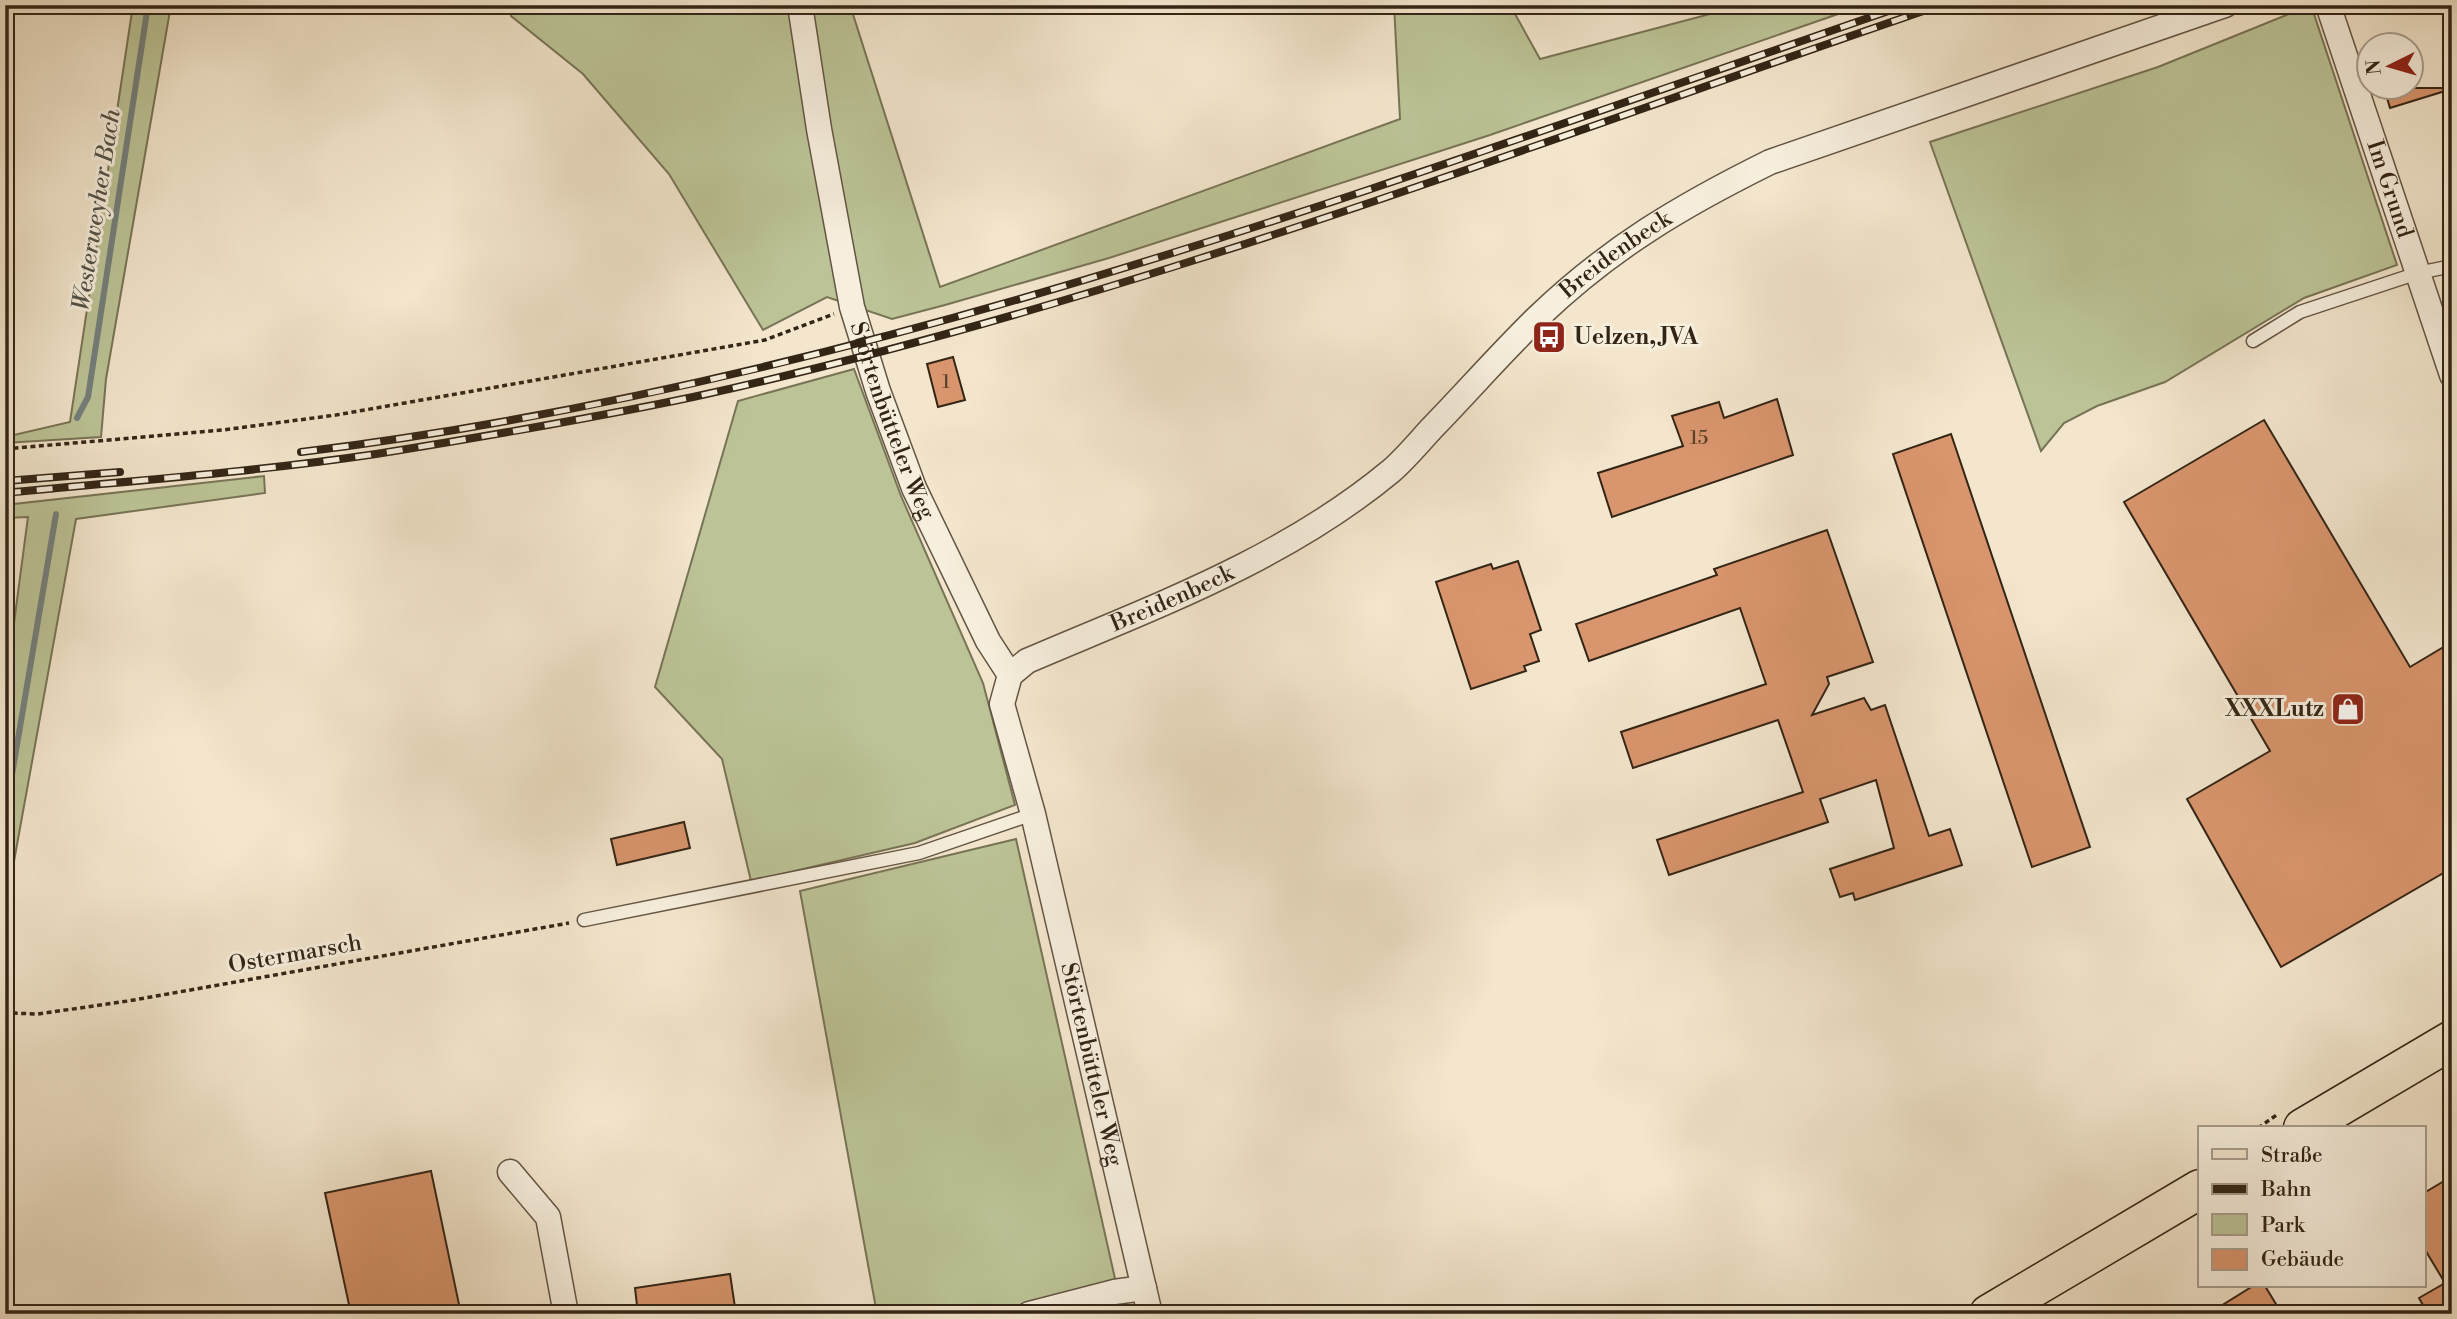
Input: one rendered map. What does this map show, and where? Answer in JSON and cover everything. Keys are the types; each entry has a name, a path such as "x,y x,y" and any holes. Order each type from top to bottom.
{"main road":[{"path":"2306,1126 2452,1040"},
{"path":"1989,1314 2198,1190"}],"street":[{"name":"Störtenbütteler Weg","path":"800,5 819,129 852,307 878,391 914,488 988,641 1010,675 1002,704 1032,814 1150,1314"},
{"name":"Breidenbeck","path":"1010,675 1027,661 1241,569 1302,535 1392,470 1537,318 1601,261 1657,222 1709,192 1770,162 2225,5"},
{"name":"Im Grund","path":"2328,5 2452,375"},
{"path":"510,1172 548,1217 566,1314"},
{"path":"1030,1314 1144,1288"}],"lane":[{"path":"2253,341 2300,312 2418,273 2452,266"},
{"path":"584,920 919,853 1032,814"}],"path":[{"path":"5,449 223,430 337,415 765,340 852,307"},
{"name":"Ostermarsch","path":"10,1013 38,1014 128,1000 584,920"},
{"path":"5,1010 10,1013 5,1022"}],"green space":[{"path":"133,5 171,5 106,379 101,437 5,443 5,437 70,422"},
{"path":"511,5 850,5 940,287 1400,119 1394,5 1510,5 1540,59 1744,5 1864,5 1490,135 1109,258 892,319 827,297 763,330 669,174 583,74 511,16"},
{"path":"2311,5 2397,265 2304,298 2165,382 2097,406 2064,423 2041,451 1930,142 2158,67"},
{"path":"854,369 901,496 983,683 1015,805 915,843 751,881 722,759 655,687 738,401"},
{"path":"264,476 265,493 76,519 5,911 5,691 28,517 5,518 5,505"},
{"path":"1016,839 1123,1314 877,1314 800,891"}],"building":[{"path":"2426,88 2444,88 2445,91 2426,97"},
{"path":"2388,102 2409,102 2390,108"},
{"path":"953,357 965,400 938,407 927,364"},
{"path":"1777,399 1793,455 1612,517 1598,473 1683,446 1672,416 1719,402 1724,418"},
{"name":"XXXLutz","path":"2264,420 2410,667 2452,642 2452,868 2281,967 2187,799 2270,751 2124,502"},
{"path":"1951,434 2090,847 2032,867 1893,454"},
{"path":"1827,530 1873,662 1827,677 1829,684 1812,715 1864,698 1871,710 1885,705 1929,836 1950,829 1962,865 1855,900 1853,893 1840,897 1830,869 1894,848 1876,780 1820,799 1828,822 1669,875 1657,840 1803,792 1778,720 1633,768 1621,732 1766,684 1740,608 1589,661 1576,624 1717,575 1714,569"},
{"path":"1518,561 1541,630 1530,634 1539,661 1524,666 1526,671 1471,689 1436,582 1491,564 1493,569"},
{"path":"684,822 690,848 617,865 611,839"},
{"path":"431,1171 461,1314 351,1314 325,1193"},
{"path":"2444,1181 2452,1194 2452,1314 2428,1314 2419,1298 2445,1283 2426,1251 2426,1192"},
{"path":"730,1274 736,1314 638,1314 635,1288"},
{"path":"2250,1288 2266,1288 2282,1314 2208,1314"}],"waterway":[{"name":"Westerweyher Bach","path":"77,418 88,397 148,5"},
{"name":"Westerweyher Bach","path":"5,816 56,514"}],"railway":[{"path":"301,452 507,421 712,379 914,329 1114,271 1314,208 1906,5"},
{"path":"5,493 237,471 376,454 654,405 852,359 1010,316 1322,219 1941,5"},
{"path":"5,481 120,472"}],"place":[{"name":"Uelzen, JVA","path":"1549,337"},
{"name":"XXXLutz","path":"2348,709"}]}
